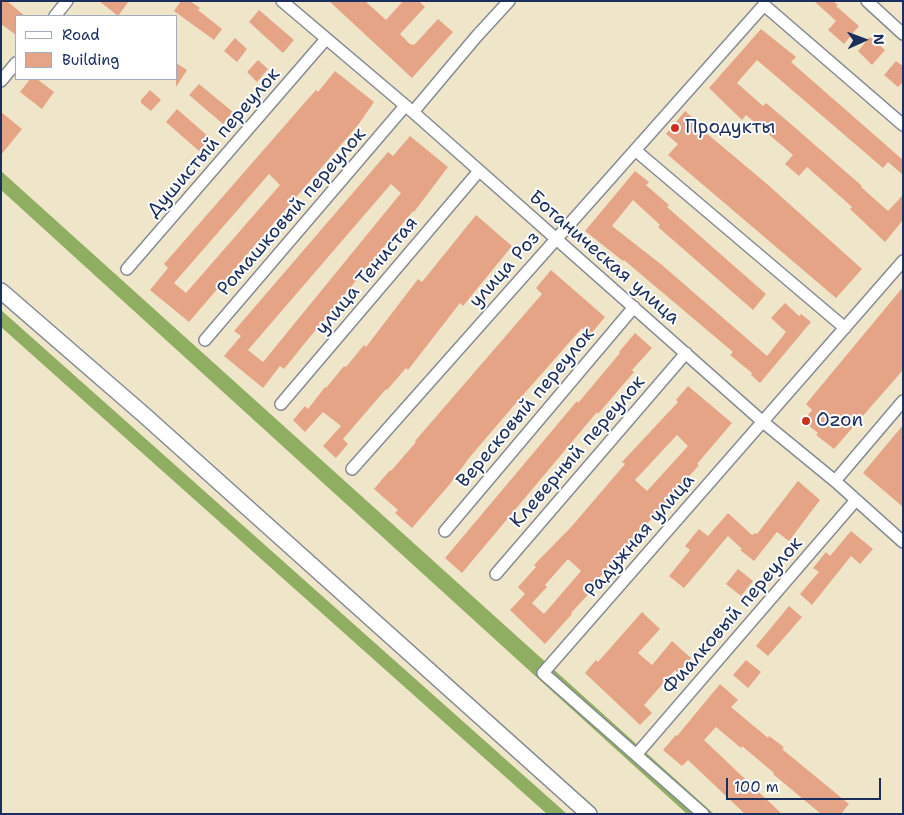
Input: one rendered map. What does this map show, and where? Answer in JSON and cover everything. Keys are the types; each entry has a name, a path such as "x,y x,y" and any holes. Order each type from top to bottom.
{"street":[{"path":"56,15 67,1"},
{"name":"Ботаническая улица","path":"282,1 479,170 763,422 835,481 902,540"},
{"name":"Ромашковый переулок","path":"205,340 409,109 509,1"},
{"path":"868,1 903,34"},
{"name":"улица Роз","path":"352,469 764,5 903,125"},
{"name":"Душистый переулок","path":"128,269 326,39"},
{"path":"1,81 15,64"},
{"path":"635,150 845,328"},
{"name":"улица Тенистая","path":"281,404 479,170"},
{"name":"Радужная улица","path":"703,814 543,673 903,261"},
{"path":"1,291 143,414 589,814"},
{"name":"Вересковый переулок","path":"445,531 634,307"},
{"name":"Клеверный переулок","path":"496,574 686,353"},
{"path":"835,481 903,401"},
{"name":"Фиалковый переулок","path":"636,755 856,500"}],"green space":[{"path":"1,171 714,814 687,814 1,190"},
{"path":"1,310 567,814 547,814 1,327"}],"building":[{"path":"1,1 7,1 24,15 15,15 15,34 1,24"},
{"path":"99,1 129,1 119,15"},
{"path":"181,1 190,1 200,8 198,10 222,29 214,40 174,11"},
{"path":"329,1 365,1 386,20 403,1 419,1 425,7 400,34 411,45 414,45 438,19 453,32 412,78"},
{"path":"814,1 833,1 838,5 836,6 859,26 844,44 828,30 836,21"},
{"path":"259,10 294,40 283,53 249,22"},
{"path":"761,29 796,57 791,62 903,160 903,175 888,162 883,168 757,60 737,83 763,106 766,103 792,125 888,211 903,195 903,220 885,242 850,209 852,207 807,167 799,176 785,164 793,155 746,115 742,120 709,88"},
{"path":"870,37 885,50 872,65 858,51"},
{"path":"235,38 247,49 237,62 224,51"},
{"path":"258,60 268,69 257,82 247,72"},
{"path":"896,61 903,66 903,82 898,87 884,75"},
{"path":"178,64 187,70 176,87 176,80 178,80"},
{"path":"335,71 374,102 358,125 189,322 150,290 168,268 164,264 307,100 316,90 318,92","holes":["269,174 280,185 186,293 174,283"]},
{"path":"29,80 38,80 54,92 42,109 20,92"},
{"path":"199,84 233,112 223,124 189,95"},
{"path":"150,90 161,100 151,111 141,103 141,100"},
{"path":"177,109 210,138 199,151 166,122"},
{"path":"685,111 694,119 692,121 767,184 862,269 836,298 668,155 678,144 666,134"},
{"path":"1,112 22,129 1,155"},
{"path":"410,136 448,167 414,212 284,369 280,366 263,388 224,356 241,336 234,331 388,152 393,156","holes":["391,184 401,193 263,362 248,350"]},
{"path":"635,171 649,182 646,185 669,205 667,207 766,294 753,310 658,227 660,225 633,200 612,226 662,265 767,356 786,332 771,318 785,303 799,316 801,314 811,322 760,383 751,375 752,373 730,355 733,352 624,260 585,231"},
{"path":"476,215 512,246 463,306 460,303 408,370 406,368 386,389 343,439 348,444 336,458 323,446 341,426 323,412 305,432 293,420 305,406 308,409 325,387 344,366 346,367 364,345 366,347 418,279 422,282"},
{"path":"551,270 605,317 590,335 582,328 469,458 450,484 412,528 395,513 398,510 374,489 542,294 536,288"},
{"path":"903,287 903,370 834,449 816,435 818,433 803,421 812,410 806,404"},
{"path":"635,333 652,348 632,370 634,372 598,414 597,412 462,573 445,558 577,401 578,403"},
{"path":"688,386 732,423 697,464 699,465 592,586 594,588 545,644 510,610 525,594 518,587 536,567 534,565 572,526 625,464 622,462 678,402 676,400","holes":["677,435 688,446 647,491 635,480","567,560 581,571 544,614 532,603 547,587 545,585"]},
{"path":"903,425 903,507 863,473"},
{"path":"798,481 820,500 789,541 777,532 754,561 740,550 742,549 728,536 684,588 669,576 690,550 685,546 699,529 708,536 728,513 752,535 757,534"},
{"path":"851,531 873,549 860,564 851,556 812,605 800,594 819,572 813,568 826,552 830,556"},
{"path":"738,569 753,581 741,596 726,584"},
{"path":"789,606 802,617 768,656 756,646"},
{"path":"642,612 660,629 638,653 652,665 672,641 691,658 678,673 675,670 644,705 652,713 640,725 585,673 596,660 598,662"},
{"path":"746,660 761,672 748,688 733,675"},
{"path":"720,684 738,700 731,707 768,738 769,736 780,744 784,748 782,749 849,804 841,814 821,814 742,746 741,748 716,727 704,740 782,814 745,814 688,760 682,766 663,750"}],"place":[{"name":"Продукты","path":"675,128"},
{"name":"Ozon","path":"806,421"}]}
